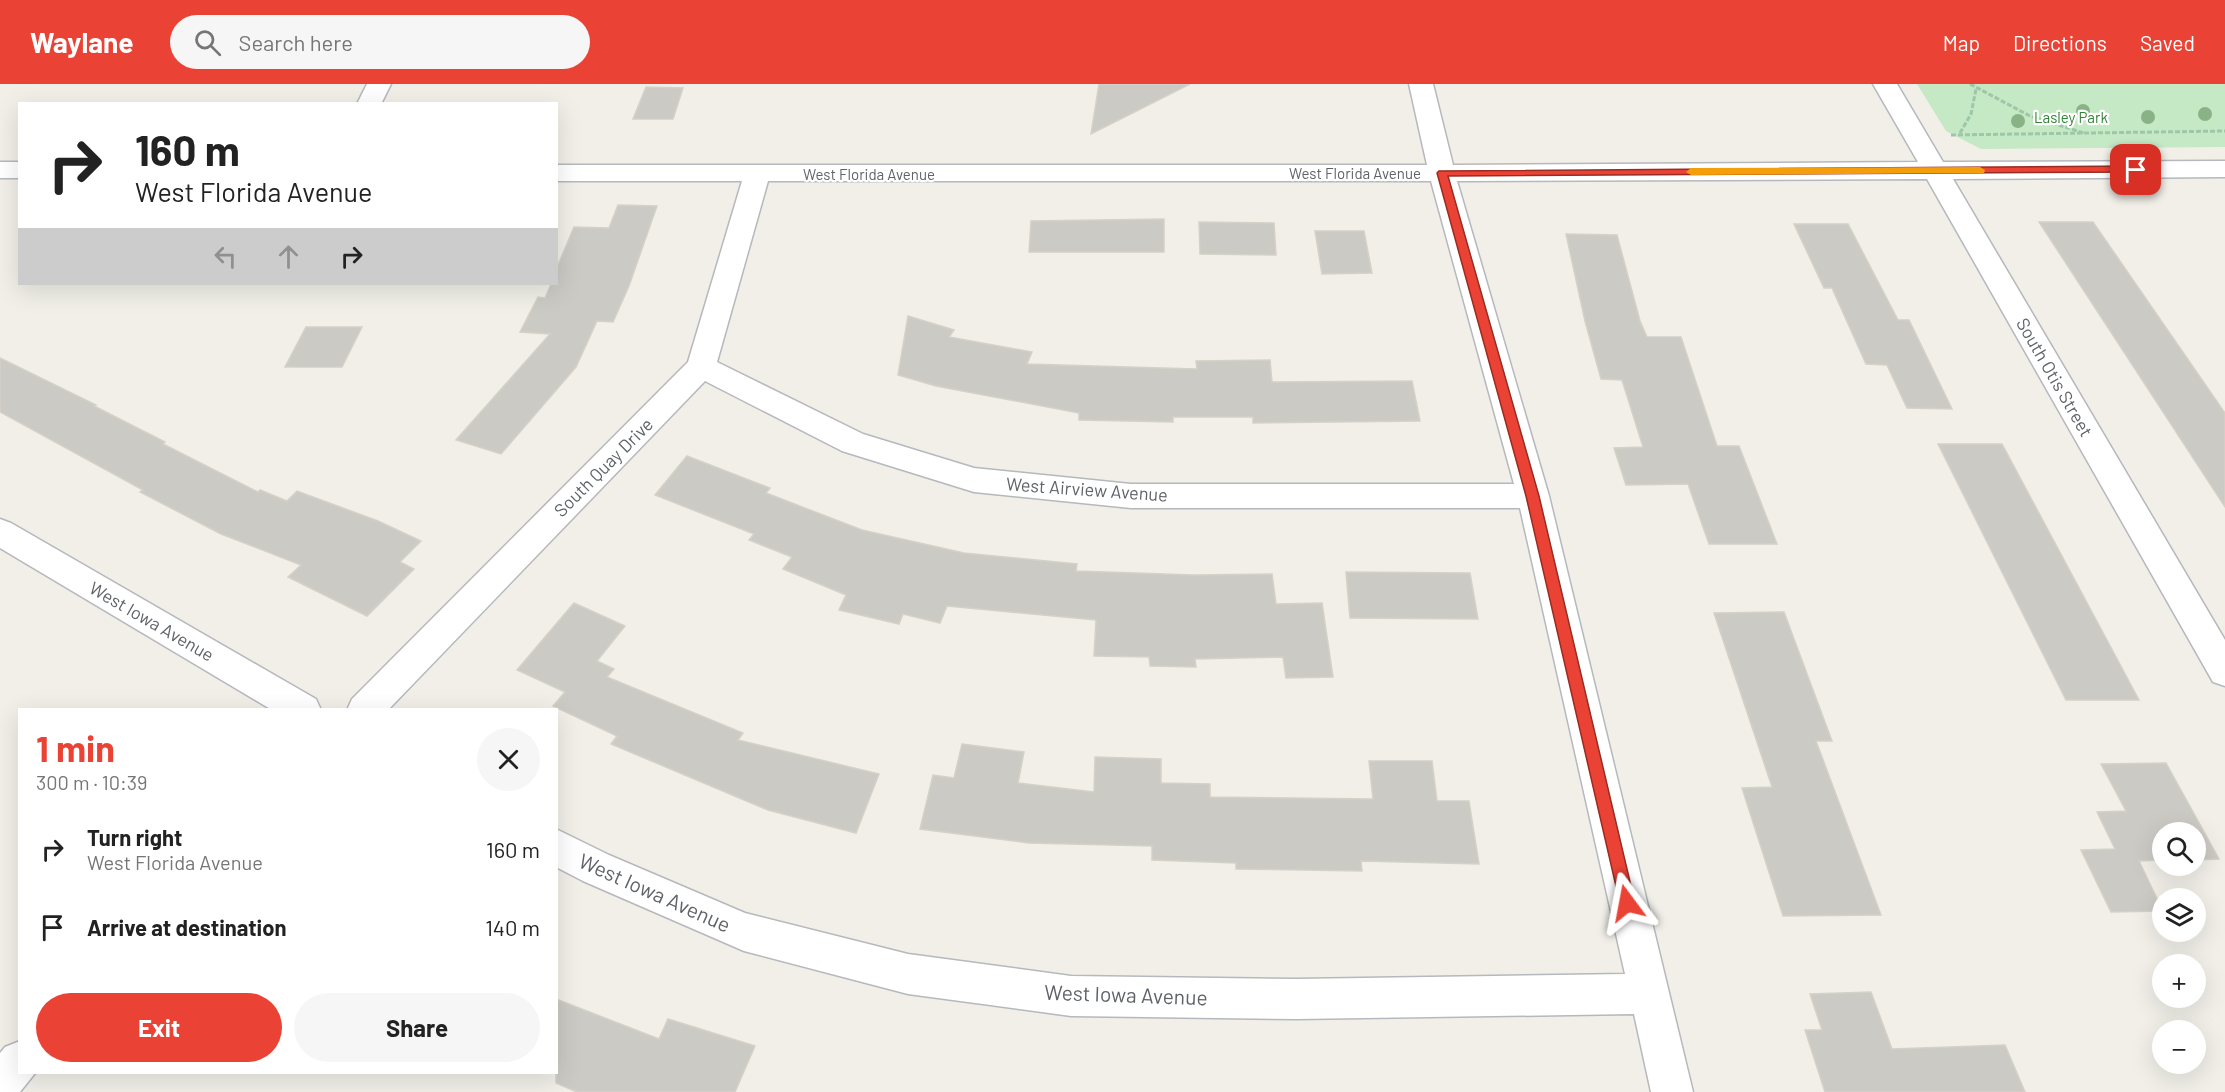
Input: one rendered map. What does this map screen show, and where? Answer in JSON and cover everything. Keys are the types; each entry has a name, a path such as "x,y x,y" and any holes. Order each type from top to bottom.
{"street":[{"path":"370,102 379,84"},
{"path":"1421,84 1442,173 1533,496 1672,1092"},
{"name":"South Otis Street","path":"1885,84 2225,671"},
{"name":"West Florida Avenue","path":"558,173 1442,173 2225,169"},
{"path":"0,170 18,170"},
{"name":"South Quay Drive","path":"366,708 701,367 757,174"},
{"name":"West Airview Avenue","path":"701,367 853,443 974,480 1131,496 1533,496"},
{"name":"West Iowa Avenue","path":"0,532 301,708"},
{"name":"West Iowa Avenue","path":"558,848 596,868 744,932 908,974 1071,996 1296,999 1648,993"},
{"path":"0,1082 18,1064"}],"path":[{"path":"1970,84 1976,90 2030,116 2089,134"},
{"path":"1959,134 1971,114 1976,90"},
{"path":"1942,136 2225,131"}],"green space":[{"name":"Lasley Park","path":"1917,84 2225,84 2225,147 1981,149 1946,131"}],"building":[{"path":"1099,84 1190,84 1091,134"},
{"path":"646,87 683,88 673,119 633,119"},
{"path":"618,205 657,206 629,286 613,322 597,321 576,367 501,454 456,440 550,334 520,332 538,297 545,298 551,285 558,285 558,265 574,227 609,228"},
{"path":"1164,219 1164,252 1029,252 1031,221"},
{"path":"1199,222 1274,223 1276,255 1200,254"},
{"path":"2039,222 2093,222 2225,413 2225,507"},
{"path":"1794,224 1848,224 1898,320 1909,320 1952,409 1907,408 1887,365 1866,364 1832,288 1824,288"},
{"path":"1315,231 1364,231 1372,273 1322,274"},
{"path":"1566,234 1617,235 1640,321 1647,337 1681,337 1717,446 1739,446 1777,544 1709,544 1688,484 1626,485 1614,448 1643,447 1622,380 1601,379 1585,321"},
{"path":"908,316 954,330 949,337 1032,352 1027,364 1197,369 1196,361 1270,360 1272,382 1412,381 1420,421 1253,423 1253,417 1173,417 1173,422 1079,420 1079,413 936,386 898,375"},
{"path":"306,327 362,327 342,367 285,367"},
{"path":"0,358 96,405 94,406 165,442 163,444 258,492 260,490 287,501 297,491 378,521 421,541 400,562 414,569 367,616 288,577 301,565 221,534 140,492 143,490 0,412"},
{"path":"1938,444 2002,444 2139,700 2066,700"},
{"path":"687,456 770,488 766,493 862,530 964,553 1077,564 1076,571 1194,575 1272,574 1276,604 1322,603 1333,677 1286,678 1283,657 1195,659 1196,667 1150,666 1149,657 1094,656 1096,620 947,606 940,623 903,614 899,624 839,610 846,595 783,569 792,557 749,540 754,534 655,495"},
{"path":"1346,572 1470,573 1478,619 1350,618"},
{"path":"574,603 625,626 597,661 614,669 607,677 743,733 738,740 879,774 856,833 768,810 611,744 617,736 553,706 565,692 517,670"},
{"path":"1784,612 1832,741 1816,741 1881,915 1783,916 1742,788 1772,787 1714,613"},
{"path":"962,744 1024,752 1018,783 1094,792 1095,757 1161,759 1161,783 1210,784 1210,797 1373,799 1369,761 1432,761 1437,801 1469,801 1479,864 1361,861 1362,871 1236,869 1236,863 1152,860 1152,846 1029,843 920,829 933,775 954,778"},
{"path":"2166,763 2199,822 2152,822 2152,860 2139,861 2152,888 2152,911 2111,912 2081,850 2115,849 2097,812 2126,811 2101,764"},
{"path":"2206,835 2219,859 2206,860"},
{"path":"1871,992 1892,1049 2005,1045 2025,1092 1825,1092 1805,1030 1822,1030 1810,994"},
{"path":"558,1000 659,1039 668,1019 755,1046 735,1092 577,1092 556,1083"}],"slow traffic":[{"path":"1691,172 1980,170"}],"route":[{"path":"1627,903 1533,496 1442,173 2136,170"}]}
